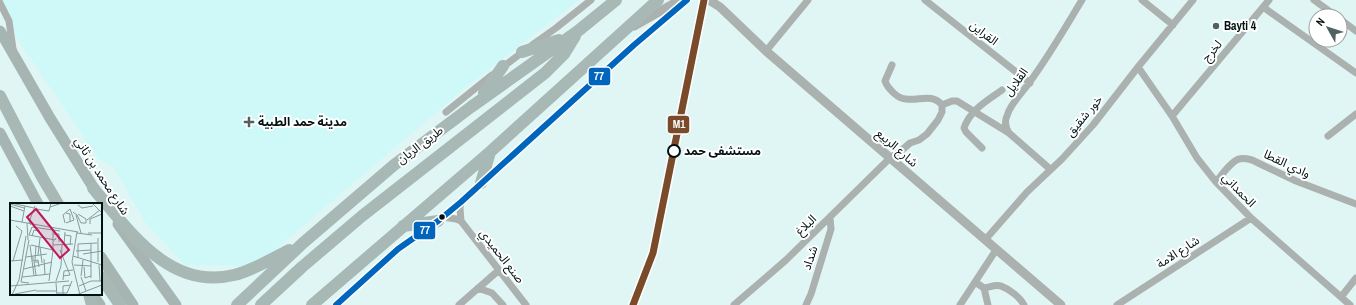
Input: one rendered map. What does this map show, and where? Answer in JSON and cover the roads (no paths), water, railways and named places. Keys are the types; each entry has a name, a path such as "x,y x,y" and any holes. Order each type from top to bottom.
{"highway":[{"name":"طريق الريان","path":"237,305 303,243 394,165 471,107 578,31 616,0"},
{"path":"313,305 402,226 490,152 658,0"},
{"path":"522,52 578,31"},
{"path":"261,305 302,267 362,216 545,73 564,54 578,31"},
{"path":"471,107 483,95 503,66"},
{"path":"0,96 28,152 57,203"},
{"path":"481,183 490,152"},
{"path":"93,188 138,240 153,254 169,266 189,274 209,278 233,276 249,271 303,243"},
{"path":"272,305 312,268 362,216"},
{"path":"402,226 441,219"},
{"path":"102,278 120,305"},
{"path":"89,295 92,305"}],"main road":[{"name":"شارع محمد بن ثاني","path":"0,31 50,118 93,188 176,305"},
{"path":"0,133 37,203"},
{"path":"102,258 133,305"},
{"path":"166,291 166,305"},
{"path":"93,295 100,305"}],"street":[{"name":"طريق الريان","path":"446,112 503,66 556,28 591,0"},
{"path":"626,28 638,24 672,3 680,0"},
{"path":"336,305 398,249 441,219 461,202 634,45 687,0"},
{"name":"شارع الربيع","path":"709,0 718,4 766,51 1061,305"},
{"path":"766,51 808,0"},
{"name":"القراين","path":"925,0 1030,83"},
{"name":"القلايل","path":"1009,133 1006,128 1006,116 1055,45 1082,0"},
{"path":"1142,0 1173,25"},
{"name":"خور شقيق","path":"985,240 1028,192 1062,159 1093,125 1193,0"},
{"name":"لخرج","path":"1172,116 1269,0"},
{"path":"1314,0 1325,8"},
{"name":"شارع محمد بن ثاني","path":"0,3 6,14 10,27 14,56"},
{"path":"1263,7 1356,73"},
{"path":"892,65 885,81 887,86 897,96 905,100 925,98 938,100 942,105 952,101 957,101 1009,133 1050,169"},
{"name":"الحمداني","path":"1138,67 1172,116 1197,158 1216,182 1251,218 1350,305"},
{"path":"982,148 964,128 968,118 973,112 1002,90"},
{"name":"البلاغ","path":"734,305 786,260 890,158 910,143 919,140 927,134 940,116 942,112 942,105"},
{"path":"1328,136 1356,114"},
{"name":"وادي القطا","path":"1216,182 1233,163 1237,160 1246,158 1296,181 1356,204"},
{"path":"441,219 456,219 461,221 461,202"},
{"name":"شداد","path":"806,305 811,294 831,229 830,217"},
{"name":"شارع الامة","path":"1117,305 1251,218"},
{"name":"صنع الحميدي","path":"461,221 526,305"},
{"path":"960,305 996,250"},
{"path":"459,305 499,270"},
{"path":"1341,298 1356,278"},
{"path":"975,282 984,288 988,305"},
{"path":"984,288 994,285 1001,286 1019,297 1024,305"},
{"path":"478,288 492,293 503,305"}],"place":[{"name":"Bayti 4","path":"1216,26"},
{"name":"مدينة حمد الطبية","path":"249,122"},
{"name":"مستشفى حمد","path":"674,151"}]}
